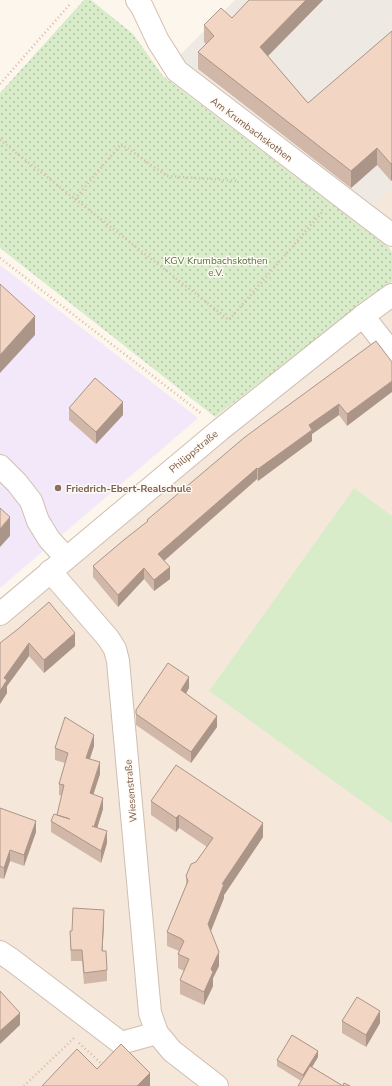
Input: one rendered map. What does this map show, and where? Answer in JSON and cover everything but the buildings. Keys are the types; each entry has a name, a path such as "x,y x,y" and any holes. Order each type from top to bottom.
{"street":[{"name":"Am Krumbachskothen","path":"137,0 142,7 158,41 177,71 392,236"},
{"name":"Philippstraße","path":"0,614 221,428 363,316 392,295"},
{"path":"363,316 392,353"},
{"name":"Wiesenstraße","path":"0,466 31,500 38,521 49,539 58,564 115,649 118,661 150,1013 157,1033 172,1051 217,1086"},
{"path":"0,952 121,1043 157,1033"}],"path":[{"path":"0,84 71,3"},
{"path":"0,140 229,320 338,194"},
{"path":"75,199 121,144 167,176 239,181"},
{"path":"0,258 221,428"},
{"path":"24,1086 73,1037 105,1067"}],"shaded area":[{"path":"235,0 392,0 392,189 370,206 177,58"},
{"path":"392,189 392,227 370,206"},
{"name":"Friedrich-Ebert-Realschule","path":"0,265 198,418 0,588"},
{"path":"392,295 392,1086 0,1086 0,614"}],"green space":[{"name":"KGV Krumbachskothen e.V.","path":"84,0 91,0 133,34 163,76 390,248 392,253 392,282 215,417 0,248 0,93"},
{"path":"354,488 392,516 392,823 209,691"}],"place":[{"name":"Friedrich-Ebert-Realschule","path":"58,488"}]}
